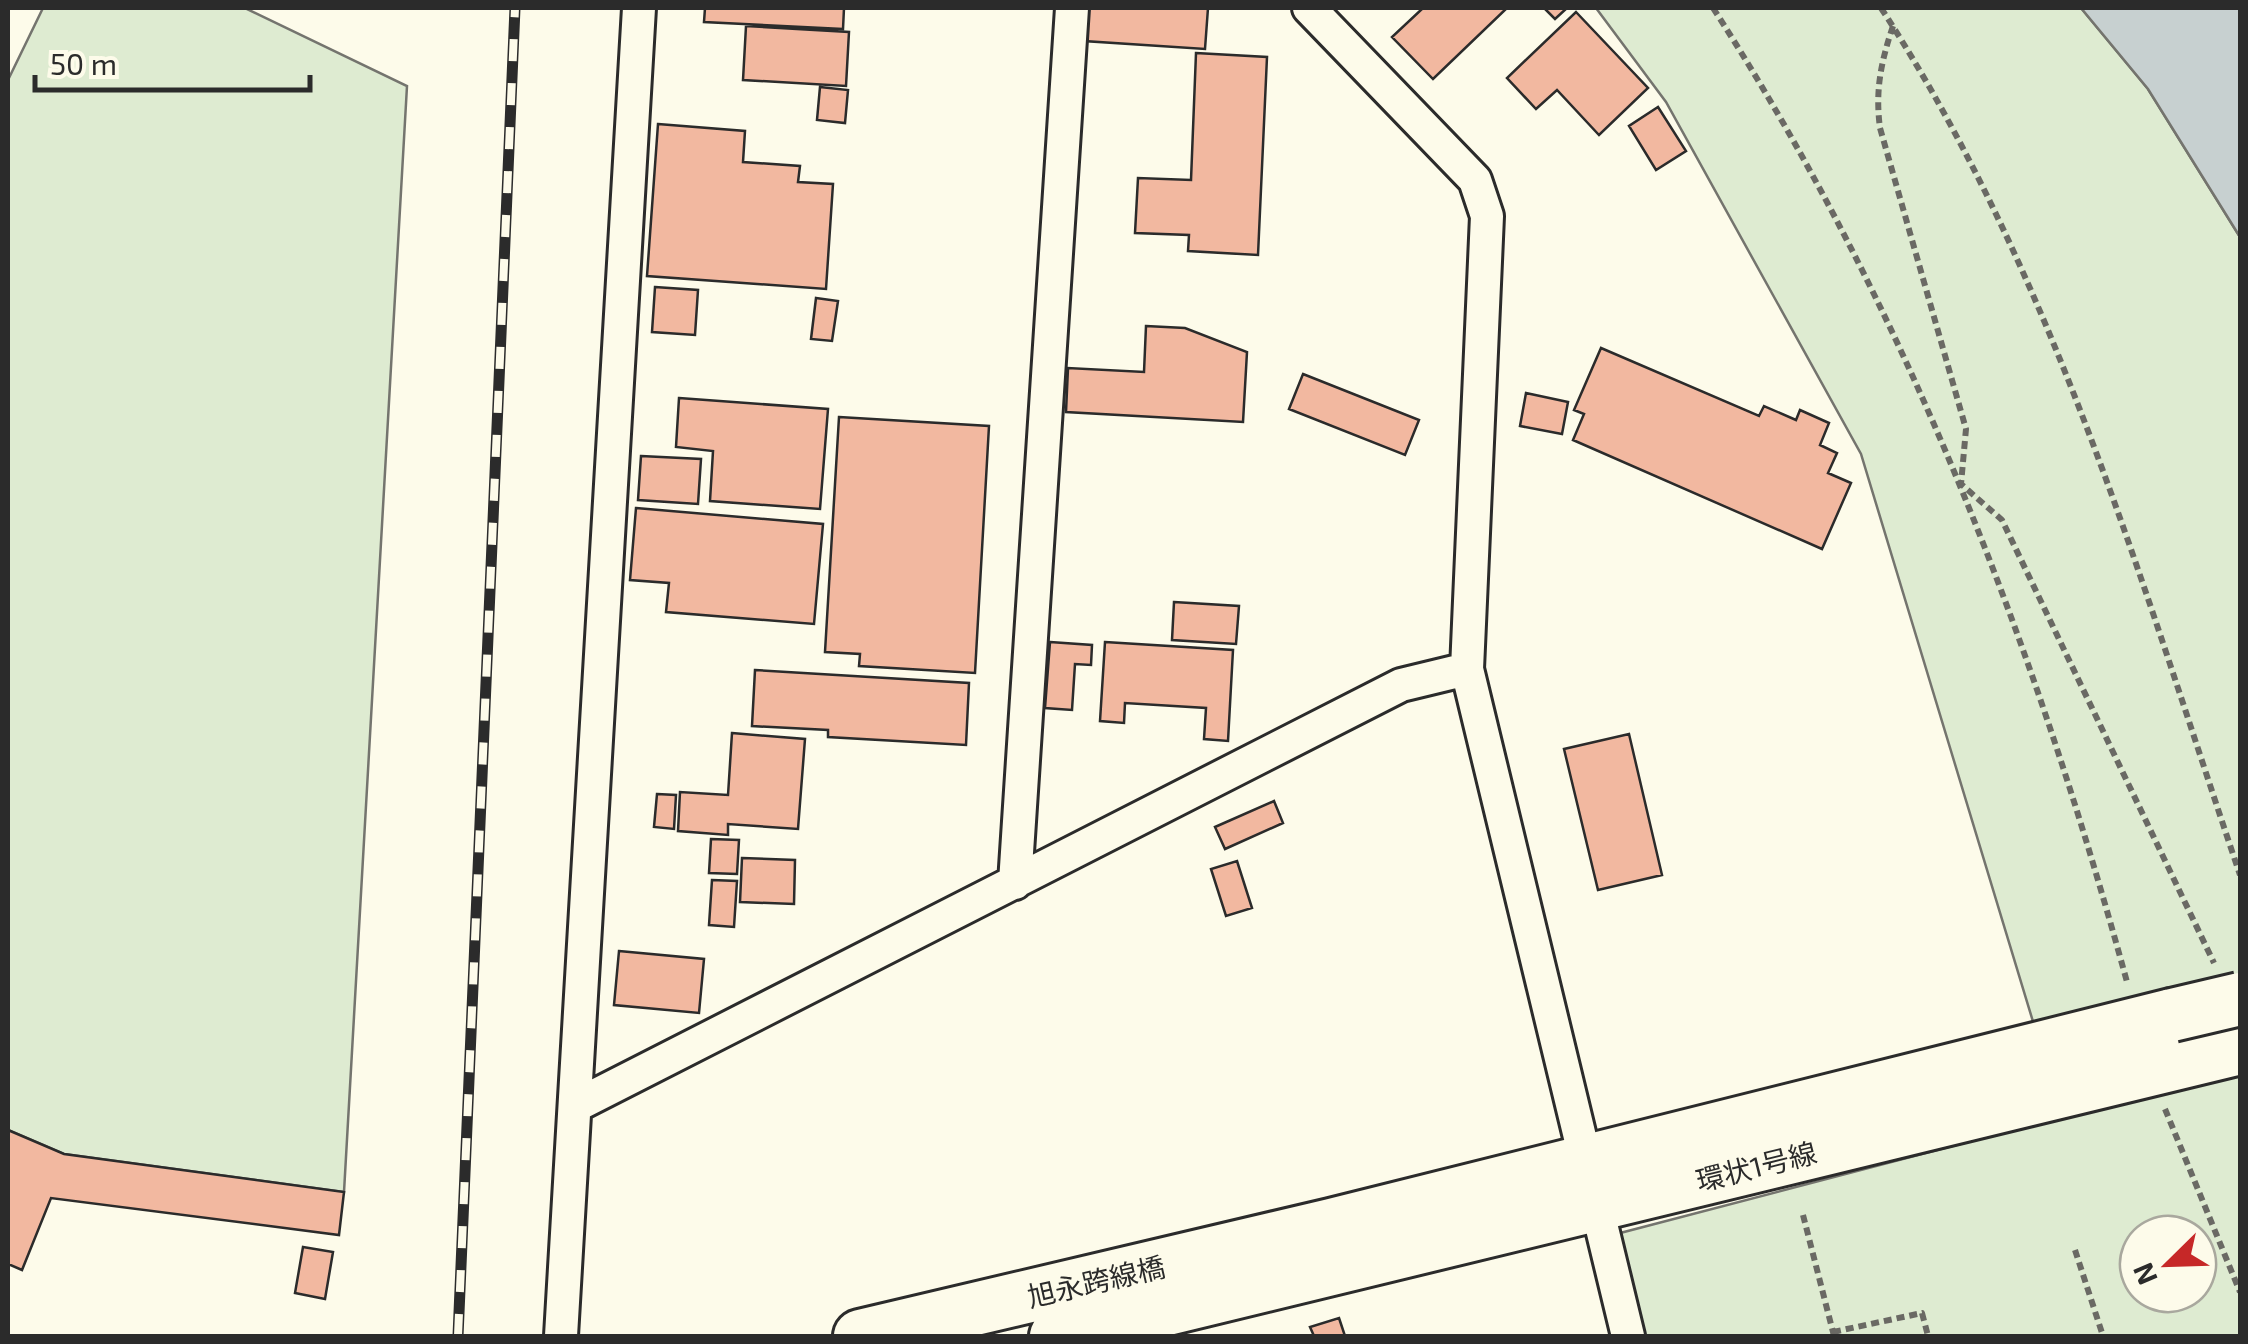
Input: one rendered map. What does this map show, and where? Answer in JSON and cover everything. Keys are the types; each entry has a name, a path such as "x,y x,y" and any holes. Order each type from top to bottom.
{"main road":[{"path":"2160,1043 2229,985"},
{"path":"2160,1043 2240,1048"},
{"name":"環状1号線","path":"1332,1247 2160,1043"},
{"name":"旭永跨線橋","path":"860,1336 1332,1247"},
{"name":"旭永跨線橋","path":"1056,1336 1332,1247"}],"street":[{"path":"561,1336 640,8"},
{"path":"1015,883 1072,8"},
{"path":"1310,8 1475,180 1487,216 1468,669 1628,1336"},
{"path":"575,1106 1401,684 1468,669"}],"path":[{"path":"1712,8 1751,67 1860,265 1961,484 2160,1043 2240,1292"},
{"path":"1881,8 1974,170 2032,289 2096,451 2240,875"},
{"path":"1893,26 1878,71 1880,128 1966,429 1961,484"},
{"path":"1961,484 2002,520 2229,985"},
{"path":"1803,1215 1834,1334 1922,1313 1928,1336"},
{"path":"2075,1250 2103,1336"}],"green space":[{"path":"43,8 245,8 407,86 344,1192 64,1154 8,1130 8,80"},
{"path":"1596,8 2081,8 2148,89 2240,237 2240,1000 2041,1048 1861,454 1666,102"},
{"path":"2240,1048 2240,1336 1628,1336 1605,1237 2060,1118"}],"shaded area":[{"path":"2081,8 2240,8 2240,237 2148,89"}],"building":[{"path":"705,8 844,8 843,29 704,22"},
{"path":"1087,8 1208,8 1205,49 1084,41"},
{"path":"1423,8 1507,8 1433,79 1392,37"},
{"path":"1544,8 1567,8 1555,19"},
{"path":"1576,12 1648,88 1599,135 1557,90 1536,109 1507,78"},
{"path":"746,26 849,32 846,86 743,80"},
{"path":"1196,53 1267,57 1258,255 1188,251 1189,235 1135,233 1138,178 1191,180"},
{"path":"820,87 848,90 845,123 817,120"},
{"path":"1658,107 1686,151 1656,170 1629,126"},
{"path":"658,124 745,131 743,162 800,166 798,182 833,184 826,289 647,276"},
{"path":"655,287 698,290 695,335 652,332"},
{"path":"816,298 838,301 832,341 811,339"},
{"path":"1146,326 1185,328 1247,352 1243,422 1066,412 1068,368 1144,372"},
{"path":"1601,348 1759,416 1764,406 1796,420 1800,410 1829,423 1820,445 1837,453 1828,473 1851,483 1822,549 1573,440 1584,414 1574,410"},
{"path":"1303,374 1419,420 1405,455 1289,409"},
{"path":"1526,393 1568,402 1562,434 1520,426"},
{"path":"679,398 828,409 820,509 710,501 713,451 676,447"},
{"path":"839,417 989,426 975,673 859,666 860,654 825,652"},
{"path":"641,456 701,459 698,504 638,500"},
{"path":"636,508 823,524 814,624 666,612 669,583 630,580"},
{"path":"1174,602 1239,606 1236,644 1172,640"},
{"path":"1050,642 1092,645 1091,665 1075,664 1072,710 1045,708"},
{"path":"1105,642 1233,650 1228,741 1204,739 1206,708 1125,703 1124,723 1100,721"},
{"path":"755,670 969,683 966,745 828,737 828,730 752,726"},
{"path":"732,733 805,739 798,829 728,824 728,835 678,831 680,792 728,795"},
{"path":"1629,734 1662,875 1598,890 1564,749"},
{"path":"657,794 676,795 674,829 654,827"},
{"path":"1274,801 1283,823 1225,849 1215,827"},
{"path":"711,839 739,840 737,874 709,873"},
{"path":"742,858 795,860 794,904 740,902"},
{"path":"1237,861 1252,908 1226,916 1211,869"},
{"path":"712,880 737,881 734,927 709,925"},
{"path":"619,951 704,959 699,1013 614,1005"},
{"path":"8,1130 64,1154 344,1192 339,1235 51,1198 22,1270 8,1264"},
{"path":"303,1247 333,1252 325,1299 295,1293"},
{"path":"1339,1318 1345,1336 1314,1336 1310,1327"}],"railway":[{"path":"458,1336 515,8"}]}
